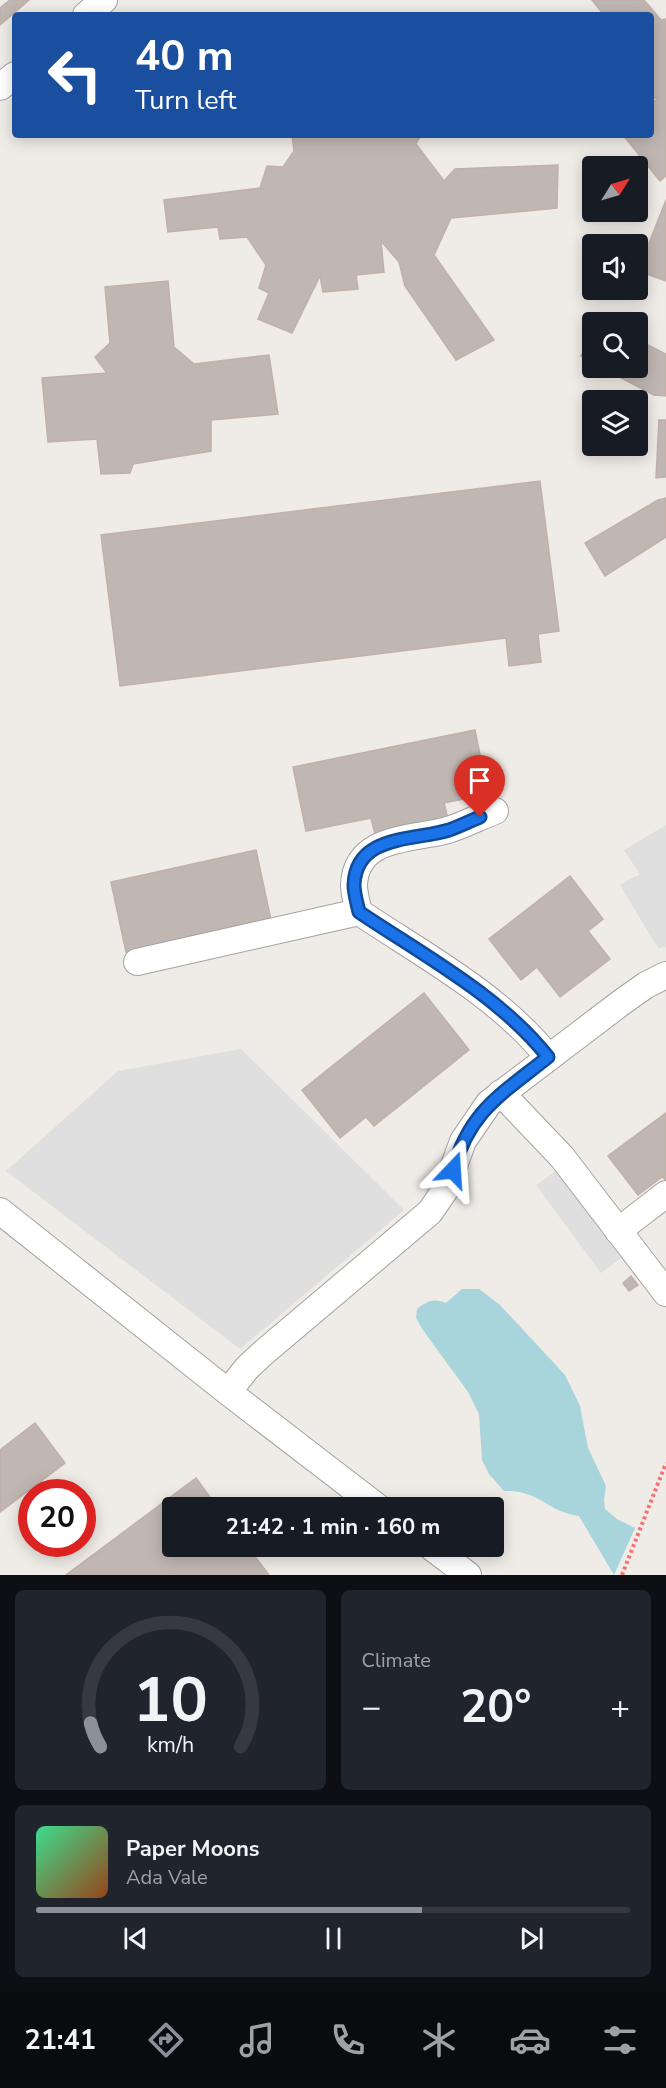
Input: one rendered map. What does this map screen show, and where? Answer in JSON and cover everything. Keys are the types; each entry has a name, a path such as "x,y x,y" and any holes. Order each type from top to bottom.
{"lane":[{"path":"90,12 104,0"},
{"path":"0,87 12,77"},
{"path":"495,811 449,830 382,843 369,852 356,872 354,886 359,912 491,1000 515,1021 548,1057"},
{"path":"137,962 359,912"},
{"path":"228,1392 263,1353 430,1212 445,1190 457,1155 468,1134 489,1103 646,985 666,975"},
{"path":"501,1093 551,1144 666,1293"},
{"path":"618,1231 666,1194"},
{"path":"0,1211 365,1497"},
{"path":"444,1557 468,1575"}],"path":[{"path":"622,1575 666,1463"}],"shaded area":[{"path":"666,825 666,947 658,948 620,885 640,874 624,850"},
{"path":"241,1049 404,1210 240,1349 6,1171 118,1071"},
{"path":"556,1171 621,1258 601,1273 536,1185"}],"water":[{"path":"462,1289 479,1289 500,1305 565,1375 580,1406 588,1448 606,1486 605,1509 617,1519 635,1528 614,1575 579,1516 568,1514 527,1494 504,1491 489,1474 482,1460 479,1414 468,1392 416,1318 417,1309 424,1304 430,1301 446,1303"}],"building":[{"path":"10,0 29,0 12,12 12,15 0,25 0,8"},
{"path":"592,0 644,0 661,20 666,19 666,176 660,181 648,166 648,156 640,156 625,138 654,138 654,101 659,97 654,98 654,12 602,12"},
{"path":"292,138 419,138 416,144 444,181 455,169 558,165 557,208 451,218 434,255 494,340 456,360 405,286 399,262 381,241 384,272 356,275 358,289 323,292 320,276 292,333 258,319 269,293 259,288 266,265 247,237 220,239 218,227 168,232 164,200 260,188 267,166 283,167 294,151"},
{"path":"666,200 666,281 648,275 648,246"},
{"path":"168,281 174,347 194,364 269,355 278,414 211,420 211,451 133,464 130,473 101,474 97,439 48,442 42,378 107,373 95,357 110,343 105,287"},
{"path":"648,345 666,354 666,396 654,395 621,378 648,378"},
{"path":"659,420 666,420 666,477 656,478"},
{"path":"540,481 559,631 538,634 541,662 509,666 506,638 120,686 101,535"},
{"path":"666,498 666,537 605,576 585,543 658,500"},
{"path":"475,730 488,794 444,803 448,819 375,834 371,818 306,831 293,767"},
{"path":"256,850 271,920 126,952 111,882"},
{"path":"570,876 603,919 588,931 610,959 560,997 537,967 521,980 489,939"},
{"path":"424,993 469,1050 374,1126 366,1117 340,1138 302,1090"},
{"path":"666,1113 666,1180 662,1177 638,1195 608,1156"},
{"path":"631,1276 638,1285 629,1291 623,1283"},
{"path":"35,1423 65,1463 44,1479 18,1479 18,1498 0,1512 0,1450"},
{"path":"196,1478 210,1497 171,1497"},
{"path":"162,1503 162,1557 255,1557 269,1575 66,1575 90,1557 96,1557 96,1553"}],"route":[{"path":"453,1170 463,1141 489,1103 548,1057 537,1043 491,1000 359,912 354,886 356,872 361,861 382,843 449,830 480,817"}]}
